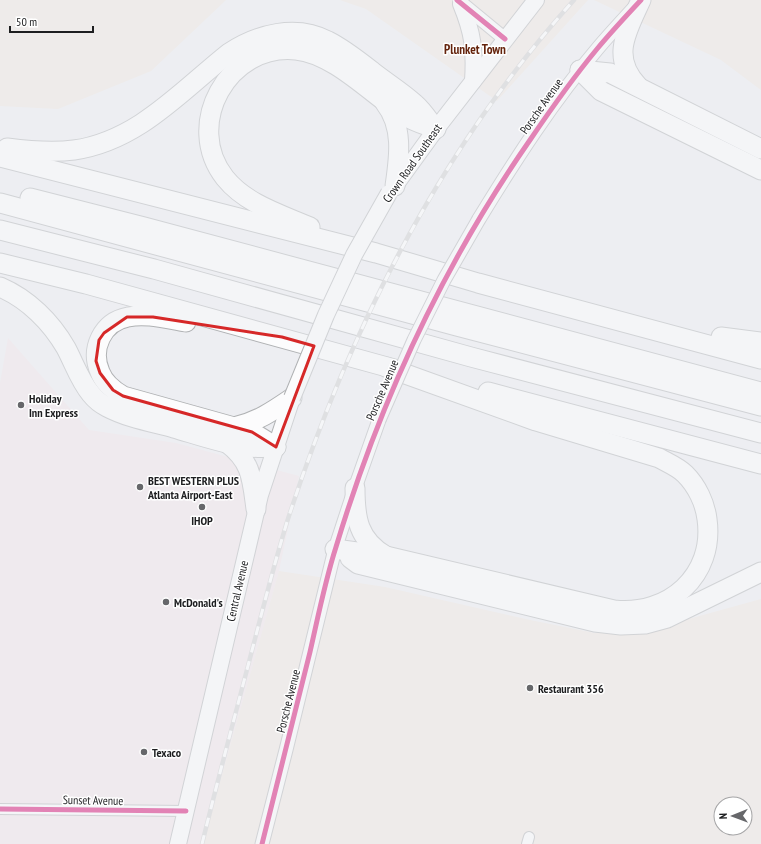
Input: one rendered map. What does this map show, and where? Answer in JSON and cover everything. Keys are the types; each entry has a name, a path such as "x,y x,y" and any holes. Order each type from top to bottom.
{"highway":[{"path":"641,0 626,35 622,51 628,74 641,88"},
{"path":"0,147 51,152 74,150 98,145 123,135 146,122 229,53 241,45 256,38 277,33 311,35 326,40 344,50 415,104 436,129"},
{"path":"376,253 273,212 253,202 237,191 225,178 216,164 210,148 208,133 209,116 214,102 221,88 245,63 261,55 278,50 295,50 321,56 407,117 436,129"},
{"path":"580,70 610,73 761,150"},
{"path":"580,70 601,91 761,170"},
{"path":"383,100 398,131 399,157 392,189"},
{"path":"0,157 376,253 478,283 636,324 761,359"},
{"path":"0,190 167,233 761,392"},
{"path":"0,203 761,406"},
{"path":"0,230 154,269 478,359 761,433"},
{"path":"0,263 86,284 386,367 524,401 761,464"},
{"path":"0,287 10,291 30,305 43,317 56,333 66,349 90,393 107,407 129,415 230,435 252,432 276,447"},
{"path":"256,509 254,486 251,474 230,435 123,396 113,390 100,373 96,361 96,351 99,340 109,326 127,317 139,316 282,337"},
{"path":"636,324 761,342"},
{"path":"335,549 386,556 626,612 653,607 677,594 688,584 697,572 708,541 706,510 694,485 684,473 659,458 536,421 386,367"},
{"path":"230,435 268,415 292,398"},
{"path":"355,488 356,511 362,532 372,546 386,556"},
{"path":"335,549 358,564 595,622 621,625 644,624 668,618 761,572"}],"main road":[{"name":"Crown Road Southeast","path":"315,343 354,255 392,189 436,129 536,0"},
{"path":"459,2 467,19 472,39 474,60 473,81"},
{"name":"Central Avenue","path":"178,844 256,509 292,398 315,343"}],"street":[{"name":"Porsche Avenue","path":"262,844 335,549 379,420 417,333 444,280 504,177 580,70 598,47 641,0"},
{"path":"459,2 505,39"},
{"name":"Sunset Avenue","path":"0,809 186,811"}],"highlighted area":[{"path":"127,317 153,317 282,337 314,346 276,447 252,432 123,396 113,390 100,373 96,361 99,340 104,333"}],"shaded area":[{"path":"0,0 226,0 151,71 58,109 0,106"},
{"path":"340,0 588,0 497,101 366,9"},
{"path":"594,0 761,0 761,90 721,60"},
{"path":"8,338 89,430 176,443 299,476 279,571 212,811 200,844 0,844 0,383"},
{"path":"279,571 385,587 530,620 595,633 638,633 761,599 761,844 200,844 212,811"}],"railway":[{"path":"202,844 287,522 311,451 369,313 403,246 440,181 481,118 526,57 574,0"}],"cycle path":[{"path":"457,0 505,39"},
{"path":"262,844 332,560 353,493 394,387 442,285 498,187 579,71 641,0"},
{"path":"0,809 186,811"}],"place":[{"name":"Holiday Inn Express","path":"21,405"},
{"name":"BEST WESTERN PLUS Atlanta Airport-East","path":"140,487"},
{"name":"IHOP","path":"202,507"},
{"name":"McDonald's","path":"166,602"},
{"name":"Restaurant 356","path":"530,688"},
{"name":"Texaco","path":"144,752"}],"district":[{"name":"Plunket Town","path":"475,49"}]}
